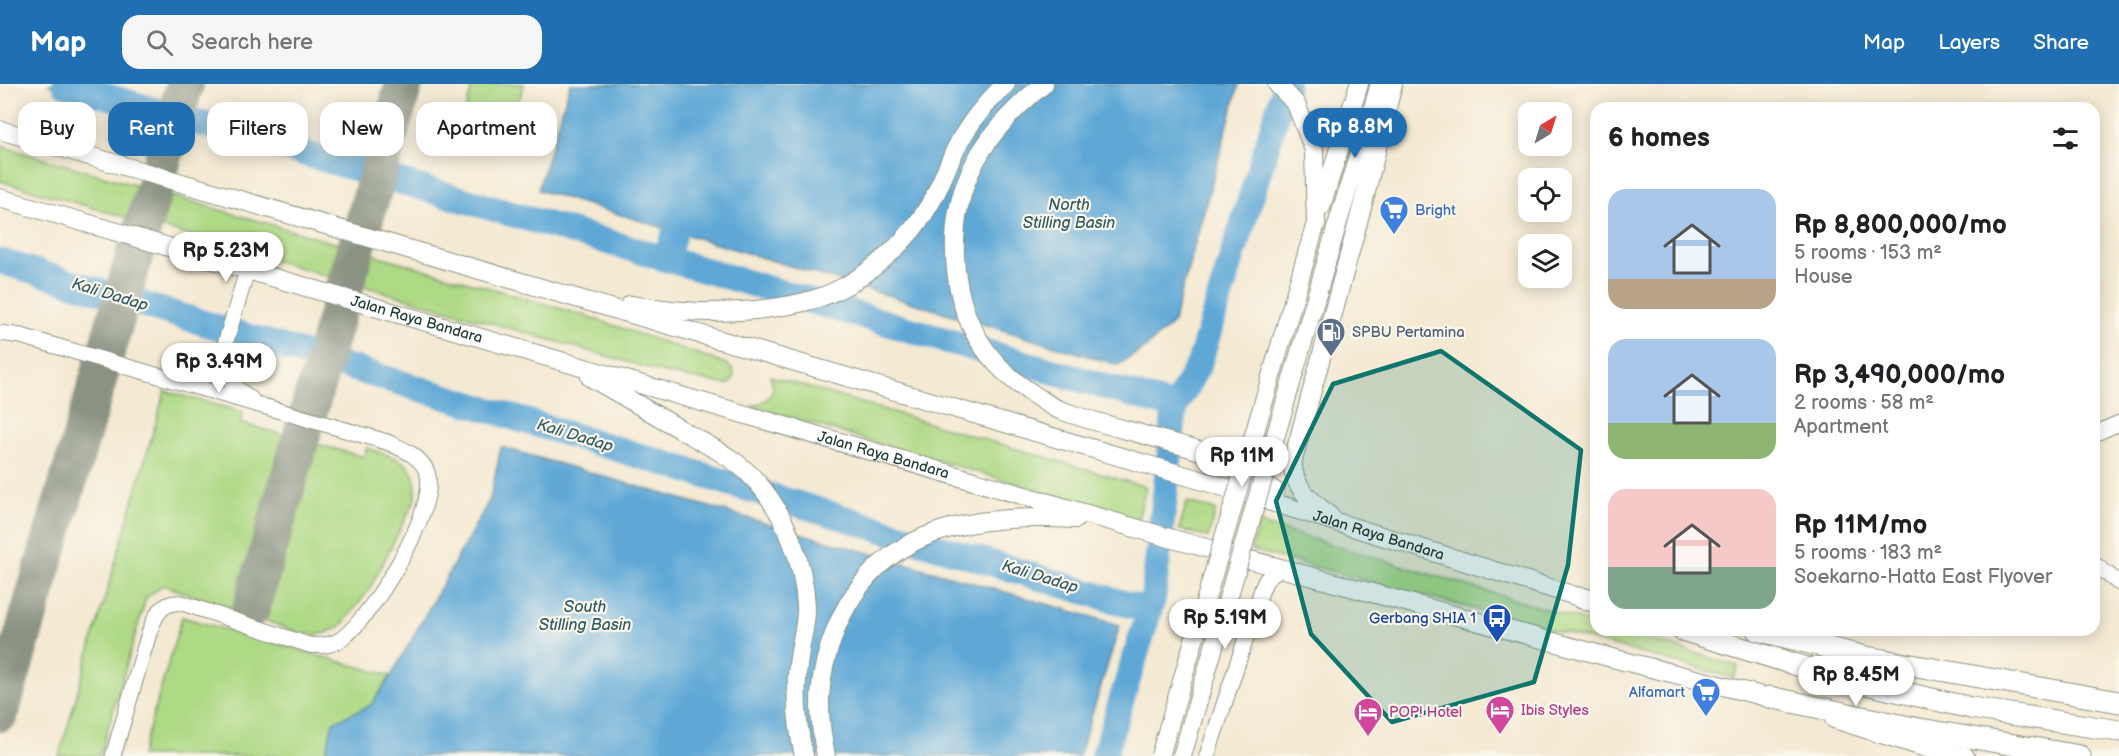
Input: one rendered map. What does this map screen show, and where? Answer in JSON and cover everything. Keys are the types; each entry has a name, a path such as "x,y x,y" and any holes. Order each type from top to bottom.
{"highway":[{"path":"1702,636 1851,681 1971,708 2119,730"},
{"path":"1780,636 1861,656 2119,702"},
{"path":"1769,697 1914,728 2080,756"}],"main road":[{"path":"580,299 708,312 770,308 816,298 844,285 873,268 894,250 916,225 931,203 956,148 968,129 1006,84"},
{"path":"1044,84 1006,117 990,136 965,186 955,235 955,265 968,320 989,358 1023,388 1058,410 1202,452 1280,494 1300,511"},
{"path":"1277,84 1296,104 1314,150 1316,223"},
{"path":"1160,756 1359,84"},
{"path":"1182,756 1380,84"},
{"path":"1339,523 1303,492 1294,477 1293,460 1393,84"},
{"name":"Jalan Raya Bandara","path":"0,130 1208,482 1590,600"},
{"name":"Jalan Raya Bandara","path":"0,198 1130,527 1616,659 1769,697 1915,745 1965,756"},
{"path":"565,362 728,457 755,479 773,502 782,519 804,584 805,631 796,687 799,735 804,756"},
{"path":"826,756 819,695 822,671 848,604 889,555 934,532 960,525 1002,519 1108,520"}],"street":[{"path":"247,271 222,364 229,380 244,394 266,408"},
{"path":"0,333 21,336 387,442 413,455 422,463 429,479 427,499 397,570 347,635 328,645 309,645 182,603 169,603 164,606 156,615 149,633 113,756"},
{"path":"2100,432 2119,423"},
{"path":"1207,756 1262,589 1266,580 1278,569"},
{"path":"2100,569 2119,583"}],"highlighted area":[{"path":"1441,351 1581,450 1568,565 1534,682 1392,722 1311,634 1276,501 1333,384"}],"green space":[{"path":"47,84 108,84 104,102"},
{"path":"473,84 524,84 518,102 468,102"},
{"path":"0,146 18,151 18,156 34,156 586,316 724,363 732,369 734,375 730,384 723,384 665,373 0,181"},
{"path":"770,376 1146,487 1138,519 751,406 770,396 773,387"},
{"path":"165,391 243,412 240,423 364,457 367,448 397,459 410,468 414,475 416,498 369,590 341,626 326,633 315,635 300,633 163,585 146,598 100,756 59,756"},
{"path":"1187,502 1216,510 1208,537 1179,529"},
{"path":"1259,523 1590,622 1590,636 1637,636 1738,666 1734,678 1251,550"},
{"path":"182,617 391,676 371,705 333,722 325,756 141,756"}],"water":[{"name":"North Stilling Basin","path":"570,84 1239,84 1173,323 1145,348 1118,365 538,190 548,156 557,156 557,127"},
{"name":"South Stilling Basin","path":"501,447 1120,625 1079,756 325,756 333,722 371,705 391,676 490,499"}],"waterway":[{"name":"Kali Dadap","path":"65,84 1175,407"},
{"name":"Kali Dadap","path":"1104,756 1153,599 1175,407 1199,364 1286,84"},
{"name":"Kali Dadap","path":"666,259 675,231"},
{"name":"Kali Dadap","path":"0,261 1149,611"}],"taxiway":[{"path":"0,713 185,84"},
{"path":"251,609 404,84"}],"place":[{"name":"Bright","path":"1394,236"},
{"name":"SPBU Pertamina","path":"1331,358"},
{"name":"Gerbang SHIA 1","path":"1497,644"},
{"name":"Alfamart","path":"1706,718"},
{"name":"Ibis Styles","path":"1500,736"},
{"name":"POP! Hotel","path":"1368,738"}]}
